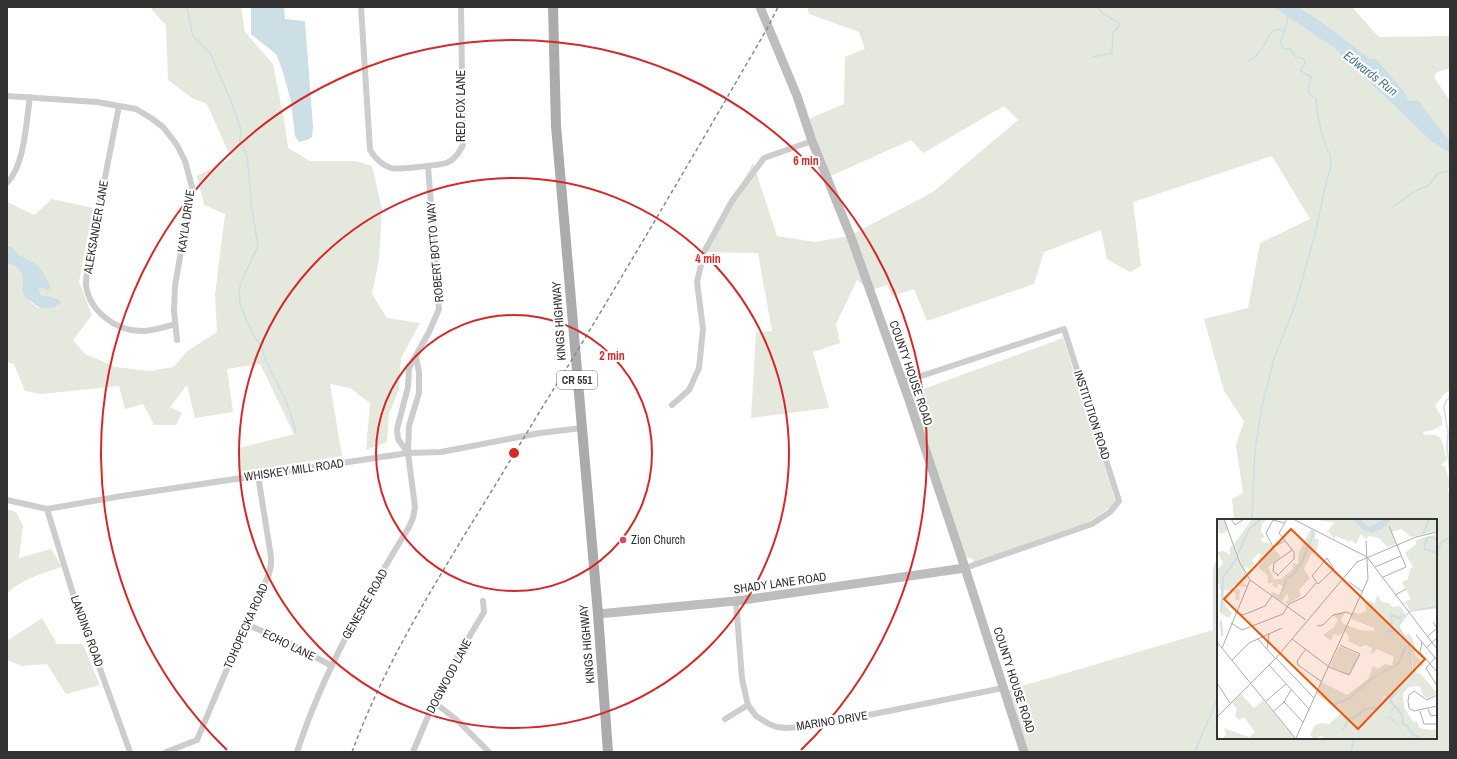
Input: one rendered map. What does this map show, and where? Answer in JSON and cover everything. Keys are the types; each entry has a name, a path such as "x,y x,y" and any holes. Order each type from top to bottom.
{"main road":[{"name":"KINGS HIGHWAY","path":"553,7 556,126 598,614 608,752"}],"street":[{"name":"RED FOX LANE","path":"361,7 370,150 378,161 392,169 447,163 456,156 463,145 461,7"},
{"name":"COUNTY HOUSE ROAD","path":"760,7 797,96 812,141 851,237 903,382 1024,752"},
{"name":"KAYLA DRIVE","path":"7,96 97,102 136,109 163,127 178,145 190,174 192,187 175,286 175,324 177,340"},
{"path":"7,183 15,173 21,155 30,97"},
{"name":"ALEKSANDER LANE","path":"119,106 87,269 86,286 90,298 97,310 106,319 127,330 143,331 175,324"},
{"path":"672,405 689,390 699,368 703,329 697,282 704,252 732,201 764,158 812,141"},
{"name":"ROBERT BOTTO WAY","path":"408,453 398,439 397,429 408,387 409,368 416,357 439,309 428,166"},
{"name":"INSTITUTION ROAD","path":"903,382 1064,329 1119,501 1110,512 1092,524 965,568"},
{"path":"408,453 409,426 419,393 419,372 416,357"},
{"name":"WHISKEY MILL ROAD","path":"7,500 47,508 408,453 441,452 540,433 582,428"},
{"name":"GENESEE ROAD","path":"297,752 312,711 347,634 412,522 415,508 408,453"},
{"name":"TOHOPECKA ROAD","path":"166,752 197,740 246,624 269,574 271,564 258,475"},
{"name":"LANDING ROAD","path":"47,508 74,597 130,752"},
{"name":"SHADY LANE ROAD","path":"598,614 736,601 965,568"},
{"name":"DOGWOOD LANE","path":"413,752 434,702 460,652 484,612 483,601"},
{"path":"725,719 748,705 742,679 736,601"},
{"name":"ECHO LANE","path":"246,624 289,643 332,666"},
{"name":"MARINO DRIVE","path":"748,705 756,716 769,724 786,728 814,726 1003,688"},
{"path":"434,702 458,721 489,752"}],"shaded area":[{"path":"150,7 241,7 245,32 273,64 288,148 310,161 355,161 372,166 382,209 379,260 372,294 387,318 420,323 401,358 399,390 389,414 387,442 366,450 370,403 350,388 330,384 342,456 240,472 239,448 294,434 260,364 227,369 233,412 195,418 187,385 170,407 182,413 176,425 154,425 143,404 125,409 119,386 41,394 25,391 14,364 7,362 7,264 10,263 19,270 23,279 23,291 29,301 38,308 49,308 59,305 55,297 41,295 39,288 47,290 38,265 23,258 7,246 7,202 34,215 52,199 93,208 79,282 92,315 73,340 85,354 116,367 149,371 174,367 186,352 217,332 215,295 225,214 204,205 197,176 231,158 207,104 192,98 168,80 166,26"},
{"path":"807,7 1273,7 1334,48 1432,142 1450,153 1450,390 1443,395 1435,406 1442,418 1442,425 1433,430 1423,432 1424,435 1437,436 1442,441 1447,460 1441,465 1445,466 1450,484 1448,490 1450,499 1450,752 1025,752 1005,691 1213,630 1213,567 1217,560 1217,739 1437,739 1437,519 1234,519 1232,499 1243,493 1236,445 1244,421 1224,391 1204,319 1248,308 1260,243 1310,219 1272,156 1133,202 1141,266 1130,272 1107,259 1101,230 1044,252 1034,284 927,321 914,289 892,296 887,285 869,291 857,280 836,324 840,343 813,352 829,408 751,418 756,332 772,331 758,253 704,252 753,163 777,236 815,242 849,236 933,192 1018,120 1004,106 923,153 911,140 826,178 804,121 844,104 845,57 865,49 859,32 809,14"},
{"path":"1299,7 1352,7 1379,37 1450,36 1450,68 1437,72 1434,77 1450,101 1450,141 1436,124 1409,101 1404,91 1370,60 1326,25"},
{"path":"1063,338 1116,503 1089,522 974,563 973,559 962,556 907,395"},
{"path":"7,509 16,512 23,526 19,558 51,549 62,567 26,580 7,593"},
{"path":"42,618 57,644 83,644 100,685 66,694 47,664 22,666 7,660 7,641"}],"water":[{"path":"251,7 284,7 285,19 305,21 313,127 312,137 307,140 299,142 295,136 291,101 276,54 251,34"},
{"name":"Edwards Run","path":"1273,7 1299,7 1326,25 1370,59 1376,59 1404,91 1409,101 1418,100 1450,141 1450,153 1432,142 1334,48"},
{"path":"7,246 12,247 19,255 38,265 50,286 49,290 39,288 41,295 57,299 61,302 58,305 51,308 41,308 26,298 22,288 23,280 20,271 15,266 7,264"}],"waterway":[{"path":"187,7 192,33 210,53 231,101 241,129 240,141 247,155 252,210 258,246 242,280 239,290 240,304 287,403 296,432"},
{"path":"1092,57 1112,53 1113,33 1120,25 1118,22 1100,11 1098,7"},
{"path":"1252,519 1255,450 1262,406 1274,359 1296,302 1316,230 1331,165 1330,154 1321,131 1316,99 1308,92 1311,77 1301,71 1301,68 1305,64 1304,60 1302,58 1295,57 1291,49 1283,49 1282,46 1281,40 1288,16"},
{"path":"1248,61 1261,50 1273,31 1283,31"},
{"path":"1394,206 1417,190 1429,185 1438,173 1450,171"},
{"path":"1450,397 1446,401 1444,407 1448,433 1447,448 1450,472"},
{"path":"1437,556 1441,544 1450,537"},
{"path":"1195,751 1217,700"},
{"path":"1351,752 1353,742 1356,739"}],"railway":[{"path":"352,752 367,714 403,640 423,604 625,272 768,27 778,7"}],"place":[{"name":"Zion Church","path":"623,540"}]}
